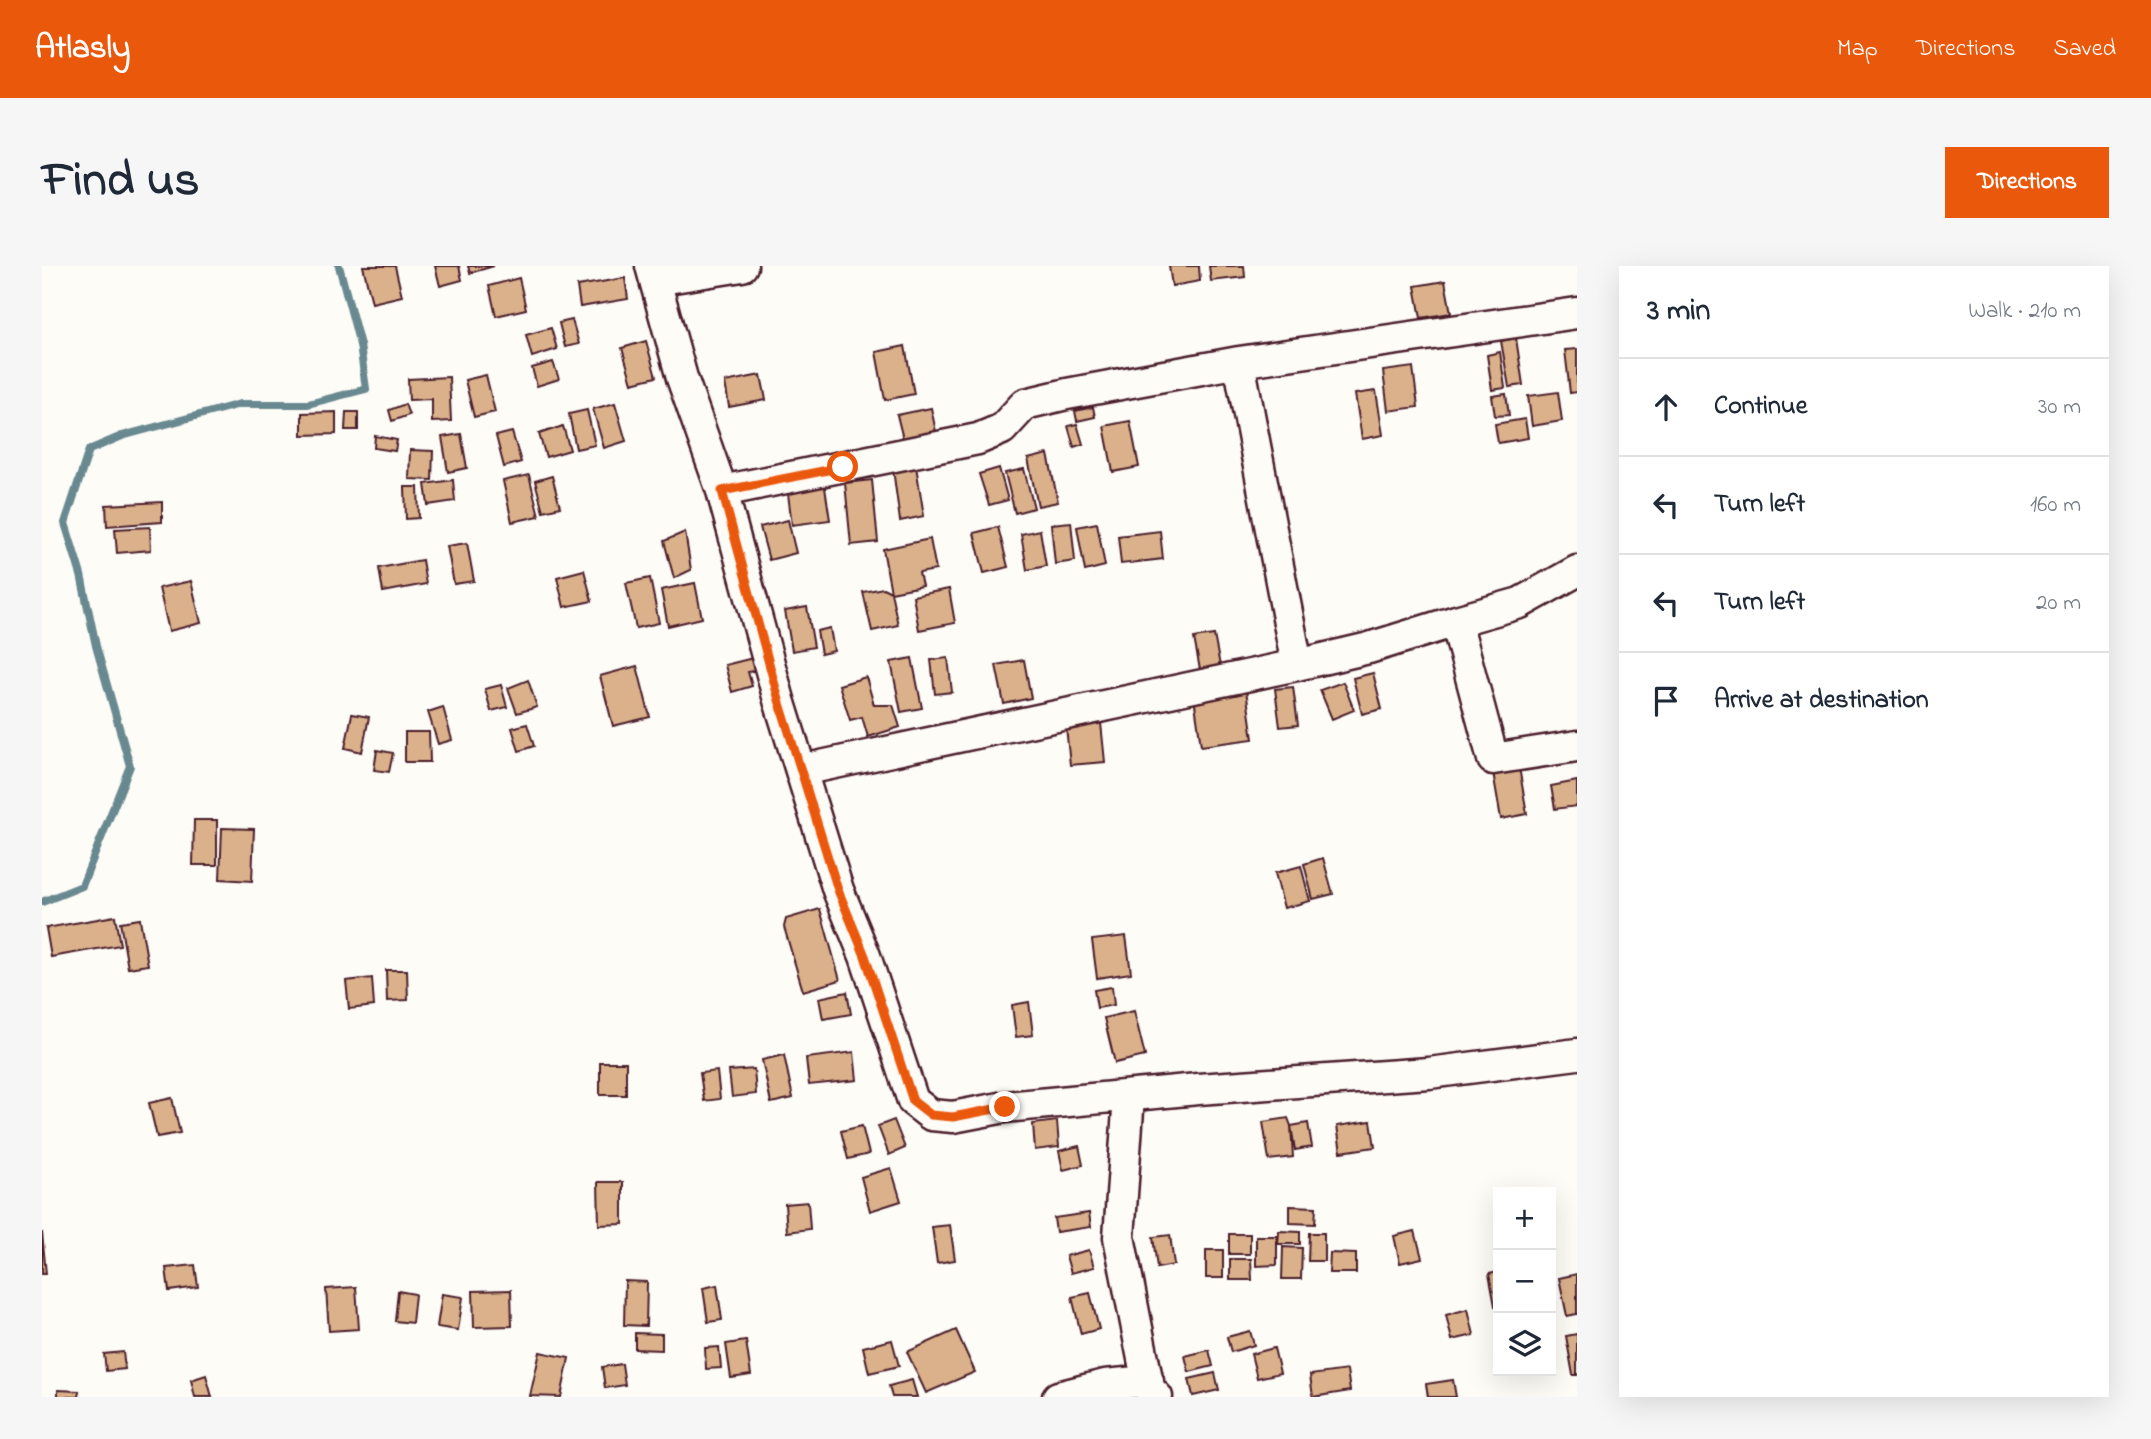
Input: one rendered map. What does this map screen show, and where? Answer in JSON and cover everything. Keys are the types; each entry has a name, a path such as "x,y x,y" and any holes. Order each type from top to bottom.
{"street":[{"path":"741,266 653,273 682,377 722,491 776,688 838,890 865,956 913,1101 931,1115 953,1117 1005,1107 1198,1088 1429,1073 1577,1054"},
{"path":"722,491 978,439 1002,429 1025,404 1239,362 1577,313"},
{"path":"1239,362 1297,664"},
{"path":"802,770 1368,648 1521,603 1577,571"},
{"path":"1456,621 1493,759 1577,746"},
{"path":"1058,1397 1105,1385 1152,1389 1119,1237 1129,1096"}],"building":[{"path":"363,266 395,266 402,296 372,303"},
{"path":"435,266 459,266 462,280 440,286"},
{"path":"468,266 494,266 470,273"},
{"path":"1169,266 1199,266 1200,281 1172,286"},
{"path":"1209,266 1244,266 1245,277 1211,281"},
{"path":"519,278 526,309 496,316 489,286"},
{"path":"625,278 628,299 580,307 577,286"},
{"path":"1445,281 1451,313 1421,318 1415,286"},
{"path":"572,320 579,344 565,347 559,323"},
{"path":"551,328 557,349 532,357 526,335"},
{"path":"1516,338 1523,385 1509,387 1501,341"},
{"path":"646,341 656,377 632,383 622,348"},
{"path":"905,346 914,394 885,400 876,352"},
{"path":"1577,349 1577,392 1570,393 1565,350"},
{"path":"1500,352 1505,388 1492,390 1487,355"},
{"path":"553,362 559,379 537,386 532,368"},
{"path":"1413,367 1418,407 1388,411 1383,371"},
{"path":"486,375 495,412 474,417 465,380"},
{"path":"761,375 766,400 729,407 725,382"},
{"path":"449,377 451,421 432,422 432,399 409,400 408,379"},
{"path":"1376,391 1383,435 1362,439 1355,394"},
{"path":"1558,392 1562,421 1532,426 1528,396"},
{"path":"1506,394 1509,415 1495,416 1492,396"},
{"path":"615,403 626,441 604,448 593,409"},
{"path":"405,404 409,415 392,421 389,410"},
{"path":"1093,407 1095,417 1077,421 1075,411"},
{"path":"931,408 936,432 903,439 897,415"},
{"path":"587,410 595,445 576,449 569,414"},
{"path":"336,412 336,434 302,435 302,413"},
{"path":"346,412 358,412 358,430 345,430"},
{"path":"1525,419 1528,438 1498,443 1495,424"},
{"path":"1130,421 1139,467 1113,472 1104,426"},
{"path":"1077,424 1083,444 1074,447 1068,426"},
{"path":"563,426 570,450 546,457 539,434"},
{"path":"512,432 521,462 504,467 496,436"},
{"path":"461,434 467,468 448,472 442,437"},
{"path":"375,436 397,440 395,451 374,448"},
{"path":"410,450 433,451 432,480 409,479"},
{"path":"1048,454 1058,502 1038,506 1028,459"},
{"path":"916,466 924,516 900,521 893,469"},
{"path":"999,468 1008,500 989,505 979,474"},
{"path":"1024,469 1034,508 1015,513 1005,473"},
{"path":"529,475 539,516 512,522 503,481"},
{"path":"552,476 560,507 543,511 535,481"},
{"path":"453,480 455,501 428,505 425,484"},
{"path":"872,480 878,542 851,545 845,483"},
{"path":"824,481 830,520 792,525 787,486"},
{"path":"405,487 418,487 419,518 406,519"},
{"path":"162,502 162,522 107,526 106,505"},
{"path":"788,520 796,553 769,560 760,527"},
{"path":"1071,522 1075,561 1055,564 1051,524"},
{"path":"1097,523 1105,566 1085,571 1077,527"},
{"path":"150,527 151,550 117,553 115,529"},
{"path":"998,527 1008,567 984,573 974,533"},
{"path":"1040,530 1046,566 1027,570 1021,534"},
{"path":"1160,531 1163,559 1121,564 1118,536"},
{"path":"685,532 691,570 674,578 664,541"},
{"path":"930,539 936,570 919,573 922,586 891,592 883,549"},
{"path":"467,543 474,581 454,584 447,546"},
{"path":"422,560 426,584 383,592 379,568"},
{"path":"584,570 592,601 564,607 557,577"},
{"path":"650,578 659,623 636,628 626,583"},
{"path":"191,581 201,623 169,631 159,588"},
{"path":"695,583 702,618 668,626 661,590"},
{"path":"883,588 891,592 898,625 872,631 863,592"},
{"path":"949,589 955,623 919,630 913,596"},
{"path":"807,607 814,647 792,651 785,611"},
{"path":"830,628 834,651 821,654 817,631"},
{"path":"1214,635 1221,671 1201,675 1194,638"},
{"path":"753,658 757,670 748,672 752,686 732,692 725,665"},
{"path":"912,658 922,708 901,712 891,662"},
{"path":"948,658 952,692 935,694 931,660"},
{"path":"1024,660 1031,698 1004,704 996,665"},
{"path":"637,666 650,717 613,726 600,676"},
{"path":"1373,673 1382,709 1362,714 1353,678"},
{"path":"866,677 874,705 893,705 900,727 868,737 862,717 850,720 839,685"},
{"path":"528,680 537,707 517,713 508,688"},
{"path":"1343,682 1354,710 1332,719 1320,690"},
{"path":"501,685 507,707 491,711 485,689"},
{"path":"1293,687 1298,725 1280,727 1275,689"},
{"path":"1246,690 1253,739 1201,746 1194,697"},
{"path":"443,707 452,740 438,744 428,712"},
{"path":"352,714 369,717 362,752 345,748"},
{"path":"1101,723 1105,762 1070,765 1066,727"},
{"path":"527,724 534,746 519,751 512,728"},
{"path":"405,732 429,732 430,762 405,762"},
{"path":"377,750 393,753 389,772 374,770"},
{"path":"1519,767 1527,814 1501,819 1493,772"},
{"path":"1577,781 1577,806 1555,809 1551,786"},
{"path":"194,820 217,820 217,865 193,865"},
{"path":"222,828 254,829 252,881 220,879"},
{"path":"1323,858 1333,894 1313,899 1304,864"},
{"path":"1301,866 1310,901 1284,908 1275,873"},
{"path":"820,909 840,980 803,991 784,927 786,919"},
{"path":"115,916 120,945 51,957 46,928"},
{"path":"140,919 148,965 128,968 120,922"},
{"path":"1126,936 1131,973 1097,978 1092,940"},
{"path":"386,970 407,970 408,1000 387,1001"},
{"path":"372,978 374,1006 349,1009 346,981"},
{"path":"1112,987 1114,1005 1097,1008 1094,990"},
{"path":"847,992 851,1014 823,1019 819,998"},
{"path":"1029,1002 1033,1035 1016,1037 1012,1005"},
{"path":"1134,1011 1145,1056 1115,1063 1104,1018"},
{"path":"854,1052 857,1080 809,1085 806,1058"},
{"path":"784,1055 793,1098 771,1103 762,1060"},
{"path":"600,1062 626,1062 626,1095 600,1095"},
{"path":"754,1069 756,1094 732,1097 729,1071"},
{"path":"717,1071 720,1099 704,1101 700,1073"},
{"path":"172,1098 180,1133 157,1137 149,1103"},
{"path":"1288,1118 1293,1157 1269,1160 1263,1122"},
{"path":"894,1120 905,1148 889,1155 878,1126"},
{"path":"1057,1121 1059,1147 1035,1150 1033,1124"},
{"path":"1371,1121 1375,1147 1341,1152 1337,1126"},
{"path":"1308,1123 1312,1147 1295,1150 1291,1126"},
{"path":"862,1126 869,1154 848,1159 841,1131"},
{"path":"1079,1146 1083,1165 1063,1170 1059,1151"},
{"path":"891,1168 901,1201 870,1211 861,1177"},
{"path":"598,1182 623,1182 623,1224 599,1225"},
{"path":"808,1202 810,1229 787,1232 785,1204"},
{"path":"1290,1206 1316,1207 1315,1224 1290,1223"},
{"path":"1089,1213 1091,1227 1056,1232 1054,1218"},
{"path":"950,1225 955,1260 937,1263 932,1227"},
{"path":"1279,1231 1300,1232 1300,1244 1278,1244"},
{"path":"1415,1231 1422,1258 1400,1263 1394,1236"},
{"path":"42,1232 46,1274 42,1274"},
{"path":"1309,1233 1324,1233 1324,1261 1308,1261"},
{"path":"1229,1234 1250,1234 1250,1254 1229,1254"},
{"path":"1170,1235 1174,1265 1157,1268 1153,1237"},
{"path":"1256,1236 1277,1236 1277,1265 1256,1266"},
{"path":"1283,1247 1302,1248 1301,1279 1282,1279"},
{"path":"1089,1250 1094,1267 1071,1273 1066,1256"},
{"path":"1206,1250 1223,1250 1223,1278 1206,1278"},
{"path":"1330,1253 1356,1254 1356,1273 1329,1273"},
{"path":"1230,1259 1251,1259 1252,1280 1230,1280"},
{"path":"195,1265 198,1287 169,1291 166,1268"},
{"path":"1493,1273 1493,1295 1489,1274"},
{"path":"1577,1274 1577,1314 1567,1316 1559,1278"},
{"path":"625,1281 647,1282 646,1326 624,1325"},
{"path":"717,1285 722,1320 708,1322 703,1288"},
{"path":"356,1287 359,1329 329,1331 326,1289"},
{"path":"511,1290 512,1326 474,1327 473,1291"},
{"path":"398,1291 415,1294 412,1323 395,1321"},
{"path":"1090,1293 1099,1329 1081,1334 1072,1297"},
{"path":"442,1294 463,1297 458,1330 437,1327"},
{"path":"1468,1309 1474,1335 1452,1340 1446,1315"},
{"path":"956,1330 975,1372 926,1393 907,1352"},
{"path":"1250,1331 1254,1345 1231,1352 1227,1337"},
{"path":"635,1333 662,1334 662,1350 635,1349"},
{"path":"1577,1334 1577,1375 1573,1375 1566,1336"},
{"path":"892,1340 899,1366 869,1373 863,1347"},
{"path":"746,1341 751,1375 731,1378 726,1344"},
{"path":"719,1347 721,1368 706,1369 705,1348"},
{"path":"1274,1348 1280,1373 1257,1378 1251,1354"},
{"path":"1209,1350 1213,1366 1189,1372 1185,1356"},
{"path":"123,1352 125,1369 106,1371 104,1354"},
{"path":"540,1352 569,1358 561,1397 530,1396"},
{"path":"622,1364 625,1385 605,1388 602,1367"},
{"path":"1347,1370 1350,1391 1313,1397 1310,1375"},
{"path":"1215,1373 1219,1390 1193,1396 1189,1379"},
{"path":"206,1375 212,1397 195,1397 191,1380"},
{"path":"912,1380 917,1397 892,1397 889,1386"},
{"path":"1453,1380 1456,1397 1428,1397 1426,1384"},
{"path":"58,1390 79,1391 78,1397 58,1397"}],"waterway":[{"path":"42,902 82,886 130,766 65,523 89,450 122,436 240,404 308,404 366,389 360,345 339,266"}],"route":[{"path":"843,467 722,491 779,700 838,890 865,956 913,1101 931,1115 953,1117 1005,1107"}]}
